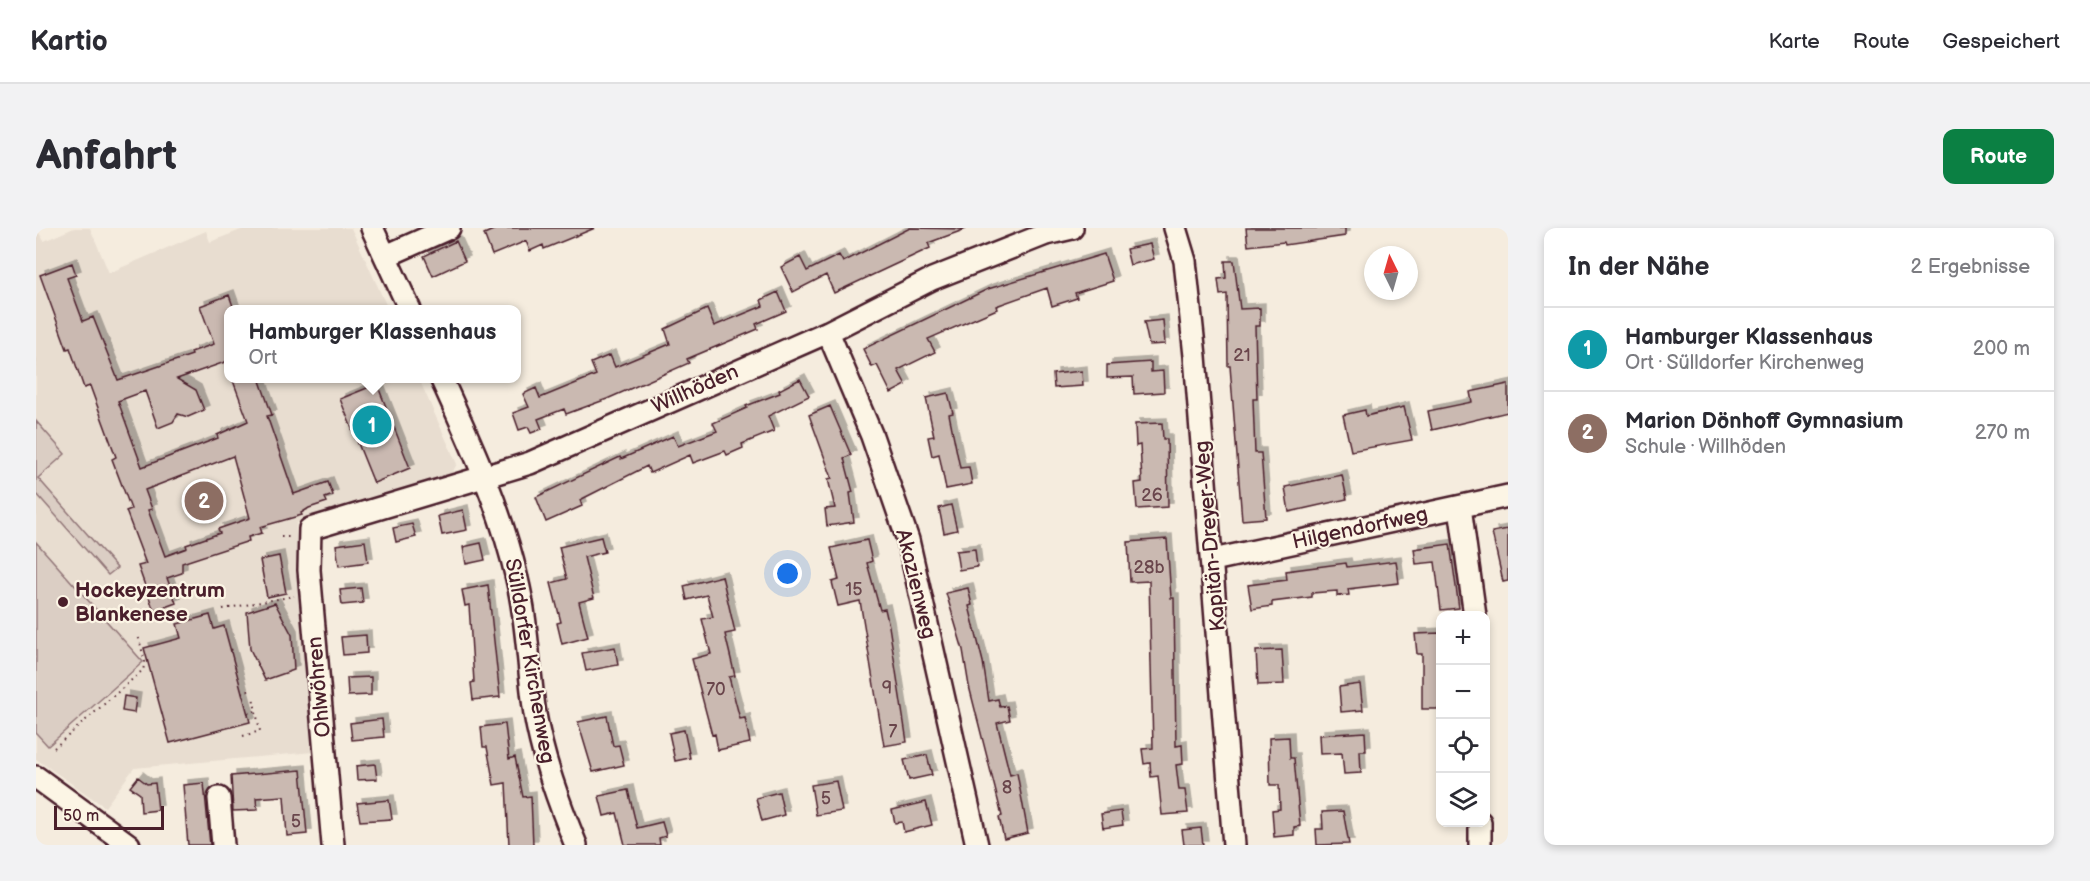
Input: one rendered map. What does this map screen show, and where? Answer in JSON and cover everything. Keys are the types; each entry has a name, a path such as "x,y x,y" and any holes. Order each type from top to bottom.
{"street":[{"path":"372,228 408,305"},
{"path":"386,256 449,228"},
{"name":"Willhöden","path":"310,529 487,478 530,463 828,332 932,279 1046,234 1072,228"},
{"name":"Kapitän-Dreyer-Weg","path":"1175,228 1185,261 1188,285 1213,561 1234,845"},
{"name":"Akazienweg","path":"828,332 872,436 908,540 977,845"},
{"name":"Sülldorfer Kirchenweg","path":"443,383 487,478 508,540 520,589 535,713 542,746 576,845"},
{"name":"Hilgendorfweg","path":"1213,561 1508,496"},
{"path":"1460,507 1474,611"},
{"name":"Ohlwöhren","path":"310,529 311,593 333,845"},
{"path":"36,777 129,845"},
{"path":"219,798 223,845"},
{"path":"1480,827 1480,845"}],"path":[{"path":"223,609 311,593"},
{"path":"181,615 183,623"},
{"path":"54,747 143,670 145,662 138,635"},
{"path":"231,650 236,648"},
{"path":"242,693 251,690"},
{"path":"243,736 260,731 253,697"},
{"path":"248,713 256,711"}],"shaded area":[{"path":"36,228 44,241 74,228 90,228 109,273 206,231 210,242 246,228 351,228 386,305 224,305 224,383 421,383 457,464 448,479 296,523 313,752 134,768 105,807 36,759"},
{"path":"36,421 65,454 38,478 117,568 108,575 36,493"},
{"name":"Hockeyzentrum Blankenese","path":"36,542 143,662 48,746 36,733"}],"building":[{"path":"498,228 595,228 544,249 543,245 530,251 526,241 492,255 484,234"},
{"path":"910,228 966,229 928,243 930,248 834,293 826,275 793,292 781,267 800,257 807,271 839,255 843,262"},
{"path":"1246,228 1345,228 1345,236 1285,245 1284,242 1248,246"},
{"path":"456,241 465,261 433,276 424,256"},
{"path":"1150,244 1154,259 1130,265 1126,249"},
{"path":"1104,254 1113,281 1075,293 1077,298 1052,306 1047,288 996,306 997,309 928,339 935,352 898,370 906,385 891,393 877,365 872,367 863,349 988,289"},
{"path":"1225,261 1234,261 1240,309 1260,308 1260,326 1255,326 1257,399 1253,399 1255,453 1261,453 1266,518 1242,520 1230,366 1228,366 1227,294 1220,295 1218,279 1226,278"},
{"path":"72,263 76,275 67,278 83,321 93,317 118,380 192,355 191,352 214,344 200,306 229,295 233,305 224,305 224,362 177,379 196,390 204,410 188,417 178,414 173,422 158,428 145,391 118,401 142,467 218,438 217,435 248,421 234,383 261,383 272,415 267,416 294,494 328,482 333,495 325,498 327,502 309,508 301,513 302,515 260,527 262,533 248,537 249,541 182,563 182,573 167,578 176,603 154,611 138,566 146,564 126,511 131,509 112,459 116,457 90,386 84,388 70,348 67,349 40,275","holes":["233,456 250,518 218,529 220,533 186,545 187,548 165,556 148,510 152,509 145,490"]},
{"path":"778,292 786,311 756,324 758,329 687,359 689,363 607,399 566,414 564,409 538,419 542,429 531,433 528,427 519,430 513,413 529,407 523,394 536,388 540,398 596,375 591,363 610,355 615,367 670,344 665,329 707,309 714,326 763,306 761,300"},
{"path":"1163,320 1165,344 1149,345 1144,322"},
{"path":"1151,362 1151,372 1163,371 1164,392 1134,394 1133,377 1107,378 1107,365"},
{"path":"1082,371 1083,386 1054,388 1053,374"},
{"path":"800,379 809,396 768,416 774,431 742,444 743,448 727,455 725,451 693,463 690,455 650,473 647,466 580,500 582,506 546,522 536,497 620,457 621,459 673,436 678,446 717,431 713,423 747,408 746,406 780,393 779,390"},
{"path":"377,384 410,468 374,483 340,399"},
{"path":"1508,384 1508,412 1432,430 1428,411 1472,402 1470,392"},
{"path":"948,393 953,413 949,414 960,468 969,467 972,484 946,489 939,454 932,456 928,437 934,436 926,398"},
{"path":"830,406 851,455 844,458 853,492 850,493 854,522 827,526 825,509 835,508 828,479 832,478 809,415"},
{"path":"1404,407 1412,440 1351,451 1343,415 1365,410 1366,416"},
{"path":"1162,423 1163,439 1167,439 1168,507 1137,509 1135,483 1142,482 1140,445 1136,446 1135,424"},
{"path":"1342,475 1347,499 1289,512 1285,487"},
{"path":"951,505 957,530 944,533 939,508"},
{"path":"463,510 467,530 442,535 438,516"},
{"path":"412,524 416,537 396,542 393,528"},
{"path":"1508,529 1508,581 1503,582 1492,532"},
{"path":"601,537 605,552 584,557 594,598 579,602 588,637 562,644 557,623 561,622 551,583 567,579 559,547"},
{"path":"1167,539 1171,598 1174,598 1176,746 1182,745 1183,764 1176,765 1179,790 1185,790 1188,813 1162,815 1158,776 1151,777 1150,763 1144,764 1142,749 1153,748 1149,581 1130,582 1128,542"},
{"path":"867,540 872,561 867,563 880,610 885,609 889,626 907,742 884,746 860,601 838,606 832,582 839,580 831,548"},
{"path":"365,541 368,562 339,566 336,545"},
{"path":"481,543 485,560 466,564 463,547"},
{"path":"1450,544 1459,608 1441,610 1435,562 1416,564 1414,549"},
{"path":"975,549 977,567 959,570 956,551"},
{"path":"279,556 286,593 267,597 260,560"},
{"path":"1396,561 1399,583 1348,589 1349,595 1337,596 1337,591 1312,593 1312,597 1272,602 1272,606 1252,609 1248,585 1287,580 1286,571 1346,563 1347,567"},
{"path":"722,576 735,632 725,634 735,676 729,677 740,719 745,718 750,743 718,750 692,659 711,654 702,619 713,617 707,595 687,600 684,586"},
{"path":"488,585 500,697 473,700 469,605 465,606 462,590"},
{"path":"361,588 363,603 342,605 340,590"},
{"path":"968,588 972,605 969,606 983,662 989,701 998,699 1000,707 1007,706 1010,720 997,723 1010,775 1017,773 1028,833 1004,839 999,817 1002,816 969,686 963,650 946,593"},
{"path":"275,603 292,635 294,670 265,680 250,649 247,612"},
{"path":"210,615 214,629 224,626 250,722 170,743 144,648 181,638 177,624"},
{"path":"1436,633 1436,709 1422,709 1422,654 1417,654 1415,634"},
{"path":"366,635 367,653 343,655 341,637"},
{"path":"615,647 618,665 586,671 582,653"},
{"path":"1282,650 1284,684 1258,685 1256,651"},
{"path":"371,677 371,695 348,696 347,678"},
{"path":"1360,684 1363,710 1341,712 1339,687"},
{"path":"124,696 136,698 134,713 122,711"},
{"path":"607,716 613,746 619,745 624,765 593,772 578,722"},
{"path":"382,719 384,737 352,740 350,723"},
{"path":"505,724 509,759 515,757 523,797 531,796 533,845 509,845 506,783 494,785 487,747 483,747 481,727"},
{"path":"684,730 690,758 675,761 669,733"},
{"path":"1365,732 1366,751 1360,751 1361,773 1344,774 1342,753 1320,754 1319,735"},
{"path":"1289,737 1290,758 1294,758 1300,826 1294,827 1294,835 1274,837 1272,810 1280,809 1279,785 1270,785 1269,738"},
{"path":"927,755 932,775 909,780 904,760"},
{"path":"375,764 377,779 357,780 356,766"},
{"path":"301,770 307,834 287,836 284,796 256,798 257,810 233,811 231,776"},
{"path":"138,777 147,784 155,783 158,810 141,812 140,794 130,787"},
{"path":"836,781 842,811 816,815 811,785"},
{"path":"204,783 210,845 188,845 183,785"},
{"path":"628,790 637,828 662,822 666,836 659,838 660,845 625,845 617,813 604,816 599,796"},
{"path":"779,792 784,815 762,821 756,798"},
{"path":"389,800 392,819 360,821 357,803"},
{"path":"926,802 932,825 904,832 902,822 895,823 892,810"},
{"path":"1121,811 1123,825 1103,828 1101,814"},
{"path":"1343,811 1349,844 1317,845 1316,829 1323,829 1322,812"},
{"path":"1201,828 1203,845 1184,845 1182,830"}],"place":[{"name":"Hamburger Klassenhaus","path":"372,425"},
{"name":"Marion Dönhoff Gymnasium","path":"204,501"},
{"name":"Hockeyzentrum Blankenese","path":"63,602"}]}
